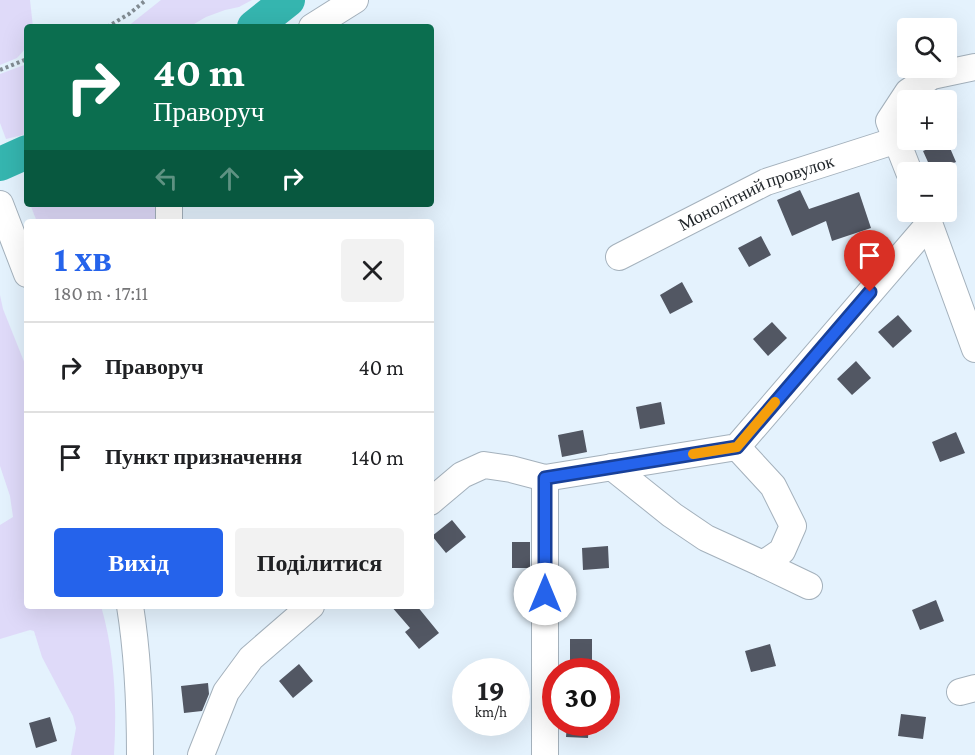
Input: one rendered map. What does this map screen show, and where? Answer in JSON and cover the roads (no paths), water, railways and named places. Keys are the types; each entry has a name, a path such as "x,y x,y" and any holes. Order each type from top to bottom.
{"street":[{"path":"317,24 355,0"},
{"path":"911,90 932,76 975,67"},
{"path":"897,109 889,121 897,140"},
{"name":"Монолітний провулок","path":"619,257 766,182 897,140"},
{"path":"0,204 24,266"},
{"path":"434,498 462,474 484,465 545,478 737,447 924,222"},
{"path":"928,222 975,349"},
{"path":"737,447 773,486 793,526 782,551 763,564"},
{"path":"612,467 672,515 706,538 809,586"},
{"path":"545,478 545,755"},
{"path":"130,609 140,699 140,755"},
{"path":"201,755 226,692 250,658 307,609"}],"waterway":[{"path":"258,24 288,0"},
{"path":"0,164 24,153"}]}
